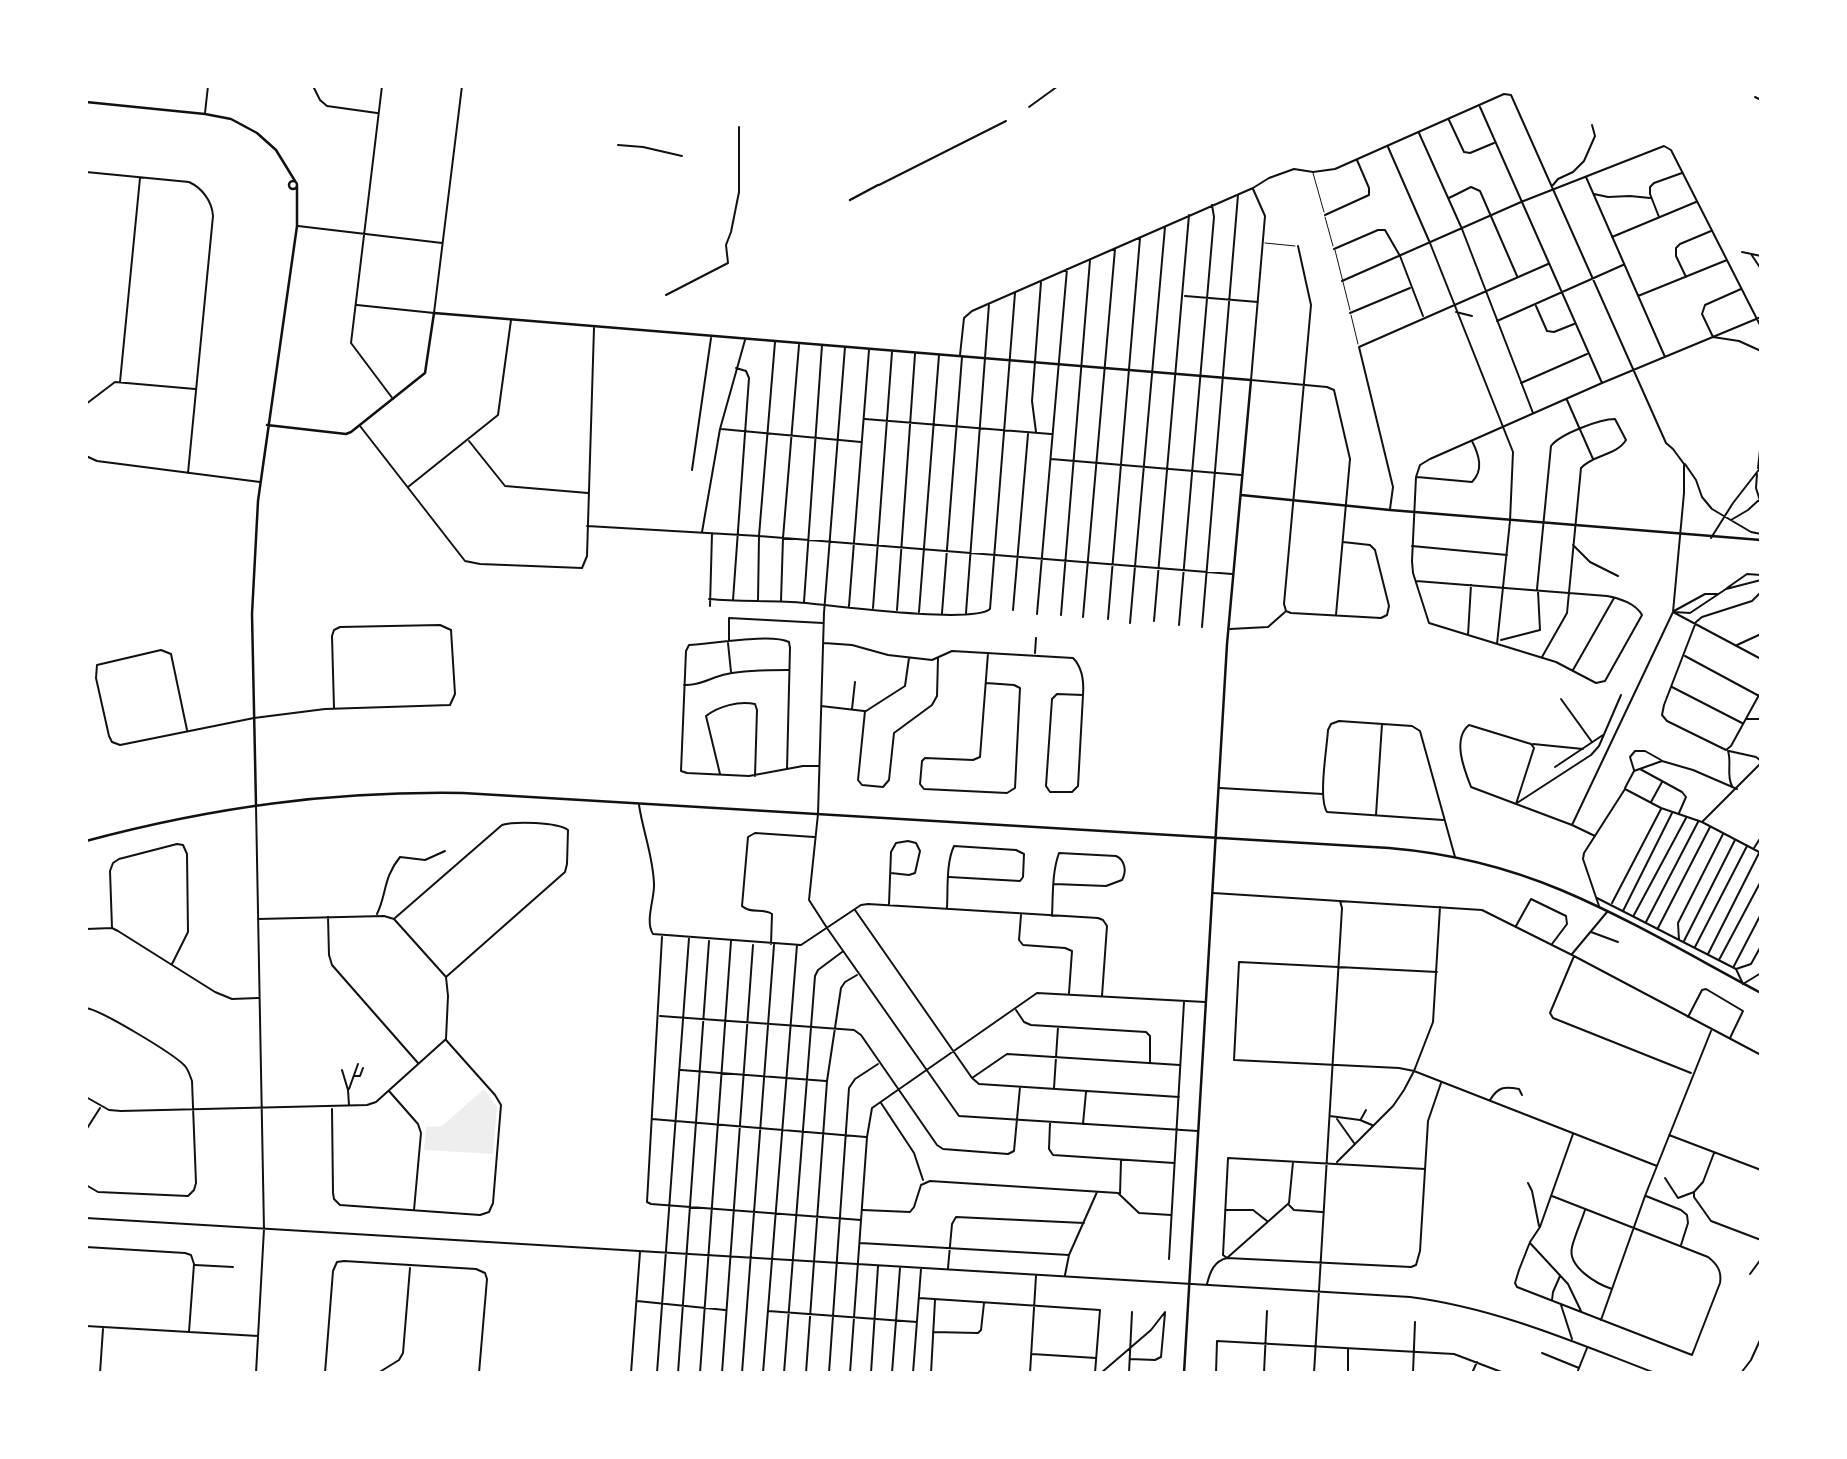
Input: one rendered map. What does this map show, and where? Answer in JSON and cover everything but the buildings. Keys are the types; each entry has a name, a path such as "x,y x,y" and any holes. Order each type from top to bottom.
{"street":[{"path":"205,114 208,86"},
{"path":"313,86 320,100 327,106 378,114"},
{"path":"382,86 351,338 352,347 393,399"},
{"path":"267,425 346,434 425,373 462,86"},
{"path":"1029,107 1058,86"},
{"path":"942,614 966,315 1289,170 1331,170 1508,93 1513,97 1666,443 1696,480 1702,497 1712,509 1730,521 1761,534"},
{"path":"1755,97 1761,100"},
{"path":"86,103 205,114 231,119 257,133 276,150 290,174 296,195 297,226 260,482 253,590 264,1229 256,1373"},
{"path":"1479,106 1602,383"},
{"path":"1449,120 1464,152 1470,153 1494,143"},
{"path":"850,200 1006,121"},
{"path":"1553,189 1558,179 1573,173 1584,161 1595,136 1592,125"},
{"path":"666,295 728,263 726,245 734,223 739,192 739,127"},
{"path":"1419,132 1462,229 1534,414"},
{"path":"618,145 643,147 682,156"},
{"path":"1388,146 1430,243 1514,458 1497,644"},
{"path":"1342,281 1521,202 1664,146 1671,150 1759,318 1761,349 1739,341 1713,337"},
{"path":"1325,215 1368,195 1369,188 1357,159"},
{"path":"86,172 193,183 212,206 188,473"},
{"path":"1660,217 1649,191 1651,185 1683,172"},
{"path":"1586,176 1665,357"},
{"path":"120,382 140,177"},
{"path":"293,181 288,185 295,188"},
{"path":"1448,198 1475,187 1480,191 1517,277"},
{"path":"1184,1373 1228,629 1265,216 1253,188"},
{"path":"1202,627 1238,193"},
{"path":"1593,193 1608,197 1651,198"},
{"path":"1612,237 1697,202"},
{"path":"1179,625 1214,217 1212,205"},
{"path":"1154,621 1189,215"},
{"path":"297,226 443,243"},
{"path":"1130,623 1165,227"},
{"path":"1334,249 1378,230 1385,230 1400,256 1424,317"},
{"path":"1686,276 1676,256 1676,248 1712,231"},
{"path":"1108,619 1140,237"},
{"path":"1286,611 1284,604 1311,305 1298,246"},
{"path":"1083,617 1115,249"},
{"path":"1742,252 1761,257"},
{"path":"1751,254 1761,269"},
{"path":"1061,615 1090,259"},
{"path":"1639,296 1728,260"},
{"path":"1390,510 1393,487 1359,347 1548,264"},
{"path":"1497,321 1624,265"},
{"path":"1037,614 1067,269"},
{"path":"1036,433 1032,405 1041,281"},
{"path":"1350,313 1411,287"},
{"path":"1713,337 1702,314 1703,308 1742,289"},
{"path":"709,599 804,603 919,614 984,614 990,609 1015,292"},
{"path":"1184,296 1258,302"},
{"path":"966,614 989,303"},
{"path":"355,305 1331,388 1336,394 1350,459 1336,615"},
{"path":"1535,305 1547,331 1554,332 1574,324"},
{"path":"1456,312 1472,316"},
{"path":"1416,580 1614,597 1642,613 1602,683 1596,683 1542,657 1429,623 1416,580 1411,546 1419,468 1426,461 1602,383 1759,318"},
{"path":"408,488 495,420 500,411 511,320"},
{"path":"359,426 462,557 469,562 582,568 586,561 594,327"},
{"path":"692,470 711,337"},
{"path":"702,532 720,429 746,339"},
{"path":"758,602 759,536 775,340"},
{"path":"781,602 783,538 799,342"},
{"path":"804,603 806,540 822,344"},
{"path":"845,346 824,623 818,814 809,900 959,1116 1198,1131"},
{"path":"849,607 869,349"},
{"path":"873,609 892,350"},
{"path":"897,611 915,352"},
{"path":"919,614 939,354"},
{"path":"1521,383 1588,354"},
{"path":"733,601 749,378 746,371 736,368"},
{"path":"86,404 113,383 120,382 195,389"},
{"path":"1567,399 1593,459"},
{"path":"864,419 1052,434"},
{"path":"1500,640 1540,630 1537,590 1551,446 1556,440 1580,429 1615,419 1626,440 1619,449 1583,465 1580,472 1566,616 1542,657"},
{"path":"720,429 862,442"},
{"path":"1013,610 1028,433"},
{"path":"468,440 505,486 588,493"},
{"path":"1416,477 1472,482 1479,471 1479,460 1472,441"},
{"path":"1761,441 1756,488 1761,504"},
{"path":"86,458 260,482"},
{"path":"1050,459 1242,475"},
{"path":"1572,825 1674,612 1684,464"},
{"path":"1711,538 1761,467"},
{"path":"1241,495 1510,521 1761,540"},
{"path":"1730,521 1760,499"},
{"path":"587,526 736,534 1233,574"},
{"path":"710,606 712,533"},
{"path":"1228,629 1268,627 1286,611 1381,618 1387,615 1390,609 1374,548 1367,544 1343,542"},
{"path":"1573,545 1590,562 1618,576"},
{"path":"1411,546 1507,555"},
{"path":"1674,612 1690,613 1746,574 1761,575"},
{"path":"1726,589 1761,580"},
{"path":"1468,635 1471,584"},
{"path":"1646,923 1700,821 1737,789 1761,762 1721,749 1664,719 1662,710 1695,624 1702,617 1752,601 1761,592"},
{"path":"1674,612 1705,594 1718,594"},
{"path":"1573,671 1614,597"},
{"path":"1674,612 1761,659"},
{"path":"731,673 729,618 824,623"},
{"path":"187,730 171,654 161,650 102,662 95,668 109,736 116,744 254,718 334,708 446,706 453,701 453,633 449,627 340,627 334,630 334,708"},
{"path":"1736,646 1761,634"},
{"path":"1035,654 1036,638"},
{"path":"787,769 790,648 786,640 762,639 688,646 680,769 687,773 755,776 820,766"},
{"path":"823,643 852,645 883,654 932,660 952,651 1073,658 1078,663 1084,679 1083,695 1077,788 1072,792 1050,792 1046,786 1052,699 1057,694 1083,695"},
{"path":"986,683 1020,688 1015,788 1007,793 922,788 922,761 925,758 973,760 979,757 988,652"},
{"path":"1684,655 1760,696 1727,750 1731,766 1728,779 1737,789"},
{"path":"821,706 865,711 905,686 909,657"},
{"path":"865,711 858,780 862,785 883,788 889,780 894,733 932,705 936,699 938,658"},
{"path":"684,685 696,685 715,676 731,673 789,670"},
{"path":"852,709 855,682"},
{"path":"1672,687 1743,724"},
{"path":"1516,804 1591,755 1599,746 1621,695"},
{"path":"1561,699 1593,743"},
{"path":"720,775 706,716 723,706 749,703 755,704 757,710 755,776"},
{"path":"1746,719 1761,719"},
{"path":"1443,820 1330,813 1324,807 1324,794 1328,730 1331,724 1339,721 1412,726 1420,731 1455,857"},
{"path":"1376,816 1382,724"},
{"path":"1584,749 1531,744 1469,725 1461,733 1459,744 1471,787 1595,836"},
{"path":"1555,767 1593,743 1606,731"},
{"path":"1516,804 1534,748 1531,744"},
{"path":"1634,771 1630,757 1635,751 1645,751 1662,761 1693,770 1737,789"},
{"path":"1599,908 1583,859 1584,853 1634,771 1662,761"},
{"path":"1639,769 1682,792 1686,797 1678,815"},
{"path":"1651,802 1662,781"},
{"path":"1219,788 1324,794"},
{"path":"1625,789 1661,808 1700,821 1760,852 1707,954"},
{"path":"86,841 165,821 256,805 316,797 405,792 1389,848 1455,857 1518,874 1559,889 1761,993"},
{"path":"639,804 654,879 650,930 653,934 772,945 806,944 864,904 1098,918 1105,921 1107,926 1102,996"},
{"path":"1611,905 1661,808"},
{"path":"1623,911 1672,812"},
{"path":"1633,916 1686,817"},
{"path":"394,919 502,825 557,825 568,830 565,872 446,977"},
{"path":"1658,929 1711,827"},
{"path":"743,1373 772,945 772,914 746,910 742,906 748,837 755,833 815,837"},
{"path":"1679,940 1678,923 1723,833"},
{"path":"1754,849 1761,837"},
{"path":"1684,942 1735,839"},
{"path":"889,905 891,852 893,846 901,842 916,843 920,851 915,873 891,873"},
{"path":"112,928 110,871 113,863 165,847 183,845 187,854 188,932 172,964"},
{"path":"1695,948 1748,845"},
{"path":"947,909 949,877 954,846 1016,850 1024,854 1023,877 1020,881 949,877"},
{"path":"376,916 384,901 386,881 400,857 425,860 446,851"},
{"path":"1052,916 1054,884 1057,856 1062,852 1116,856 1124,865 1122,880 1112,886 1054,884"},
{"path":"1719,960 1761,881"},
{"path":"1212,892 1482,910 1761,1055"},
{"path":"1597,898 1735,968 1743,984"},
{"path":"1515,927 1531,899 1566,916 1567,924 1552,945"},
{"path":"1314,1373 1342,908 1340,900"},
{"path":"1335,1164 1398,1099 1414,1071 1433,1021 1440,906"},
{"path":"855,910 972,1078 979,1084 1179,1097"},
{"path":"1607,912 1572,955 1551,1004 1550,1013 1553,1018 1692,1073"},
{"path":"1021,914 1019,940 1023,945 1065,948 1072,951 1069,994"},
{"path":"1735,968 1761,914"},
{"path":"258,919 376,916 394,919 446,977 446,1039 495,1095 500,1105 493,1203 489,1212 480,1214 345,1206 336,1203 333,1193 332,1107"},
{"path":"328,917 329,956 332,965 418,1064"},
{"path":"86,929 112,928 226,997 260,998"},
{"path":"1590,932 1618,942"},
{"path":"662,936 646,1198 648,1202 654,1205 733,1212 862,1220"},
{"path":"657,1373 689,938"},
{"path":"678,1373 710,940"},
{"path":"700,1373 731,942"},
{"path":"722,1373 753,943"},
{"path":"763,1373 797,945"},
{"path":"1735,968 1751,964 1761,946"},
{"path":"784,1373 809,1027 816,972 843,951"},
{"path":"1437,972 1239,962 1234,1060 1414,1071 1657,1166"},
{"path":"1743,984 1761,973"},
{"path":"806,1373 822,1133 834,1028 841,988 845,982 859,974"},
{"path":"1688,1017 1702,990 1710,991 1743,1010 1730,1039"},
{"path":"850,1373 871,1111 880,1102 1037,993 1206,1002"},
{"path":"1169,1259 1185,1001"},
{"path":"86,1008 98,1011 184,1064 192,1081 195,1183 194,1190 188,1196 98,1192 86,1185"},
{"path":"1015,1009 1027,1024 1146,1032 1150,1036 1150,1062"},
{"path":"659,1016 857,1031 941,1149 1011,1153 1017,1147 1020,1087"},
{"path":"1054,1089 1058,1026"},
{"path":"1601,1320 1644,1196 1692,1073 1712,1030"},
{"path":"86,1097 101,1106 121,1111 372,1104 446,1039"},
{"path":"972,1078 1007,1055 1181,1065"},
{"path":"829,1373 850,1085 879,1063"},
{"path":"348,1090 358,1064"},
{"path":"354,1075 360,1076 362,1068"},
{"path":"342,1070 349,1106"},
{"path":"679,1070 827,1081"},
{"path":"1207,1285 1215,1265 1227,1258 1411,1267 1416,1265 1419,1259 1429,1117 1442,1082"},
{"path":"1489,1100 1495,1091 1502,1087 1519,1089 1522,1095"},
{"path":"389,1091 418,1124 421,1133 414,1210"},
{"path":"1083,1124 1086,1091"},
{"path":"863,1210 910,1212 924,1182 914,1153 880,1102"},
{"path":"86,1130 101,1106"},
{"path":"1360,1120 1366,1111"},
{"path":"1329,1116 1360,1120 1373,1125"},
{"path":"1337,1117 1355,1144"},
{"path":"652,1119 867,1137"},
{"path":"1050,1122 1049,1149 1053,1155 1174,1163"},
{"path":"1552,1196 1711,1259 1721,1273 1720,1283 1692,1355 1520,1289 1516,1285 1530,1242 1552,1196 1573,1133"},
{"path":"1668,1135 1761,1169"},
{"path":"1665,1178 1678,1198 1694,1192 1703,1182 1714,1153"},
{"path":"1227,1258 1223,1249 1227,1158 1425,1169"},
{"path":"1120,1194 1121,1160"},
{"path":"1293,1161 1289,1203 1294,1210 1323,1212"},
{"path":"924,1182 1120,1194 1139,1213 1171,1215"},
{"path":"1528,1183 1539,1227"},
{"path":"1065,1277 1069,1255 1097,1191"},
{"path":"1694,1192 1694,1197 1711,1221 1761,1240"},
{"path":"1644,1196 1681,1210 1687,1215 1688,1223 1681,1245"},
{"path":"1227,1258 1289,1203"},
{"path":"1585,1209 1571,1248 1572,1257 1589,1279 1612,1289"},
{"path":"1225,1210 1253,1210 1268,1221"},
{"path":"948,1270 952,1224 956,1217 1084,1223"},
{"path":"86,1218 1410,1297 1508,1317 1655,1373"},
{"path":"1530,1242 1568,1284 1582,1313"},
{"path":"860,1243 1069,1255"},
{"path":"86,1247 185,1253 193,1258 189,1332"},
{"path":"631,1373 640,1251"},
{"path":"1750,1274 1761,1259"},
{"path":"325,1373 335,1265 344,1261 476,1269 485,1273 487,1279 479,1373"},
{"path":"194,1265 233,1267"},
{"path":"871,1373 878,1265"},
{"path":"378,1373 399,1360 403,1353 410,1266"},
{"path":"892,1373 900,1267"},
{"path":"913,1373 921,1268"},
{"path":"1030,1373 1036,1275"},
{"path":"1552,1301 1560,1275"},
{"path":"919,1298 1100,1310 1095,1373"},
{"path":"931,1373 935,1299"},
{"path":"636,1301 726,1310"},
{"path":"933,1332 978,1334 981,1330 984,1302"},
{"path":"1560,1304 1573,1342"},
{"path":"768,1311 917,1322"},
{"path":"1264,1373 1267,1311"},
{"path":"1129,1373 1132,1312"},
{"path":"1101,1373 1151,1330 1165,1312 1161,1357 1154,1360 1130,1359"},
{"path":"1413,1373 1415,1322"},
{"path":"86,1326 259,1336"},
{"path":"100,1373 103,1327"},
{"path":"1741,1373 1751,1360 1761,1338"},
{"path":"1216,1373 1217,1341 1454,1354 1504,1373"},
{"path":"1577,1373 1587,1347"},
{"path":"1348,1348 1348,1373"},
{"path":"1542,1353 1579,1368"},
{"path":"1031,1354 1097,1358"},
{"path":"1472,1373 1476,1362"}],"lane":[{"path":"1313,172 1359,347"},
{"path":"1262,243 1298,246"}],"shaded area":[{"path":"484,1089 497,1107 493,1154 424,1150 426,1127 442,1126"}]}
